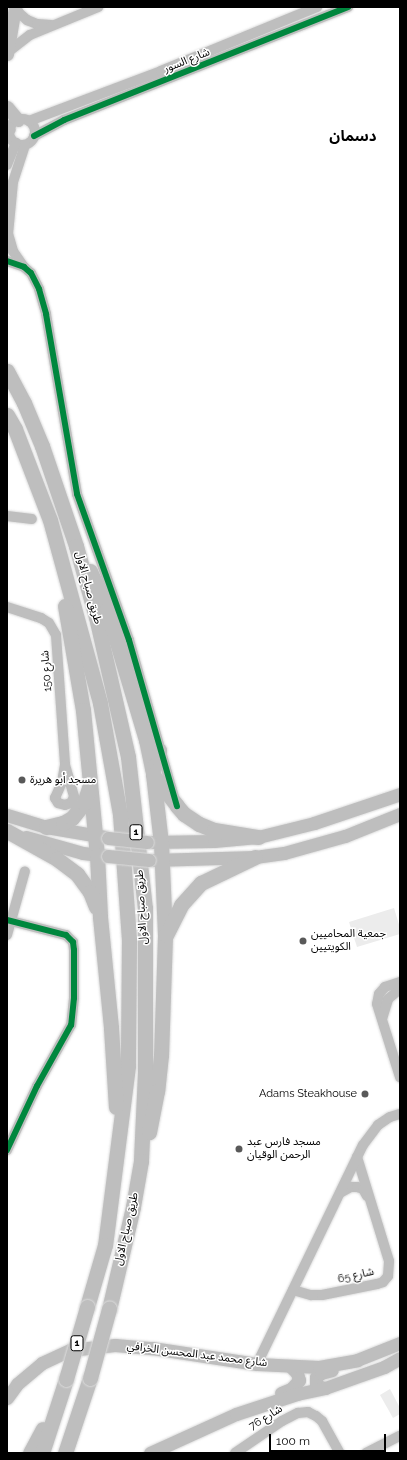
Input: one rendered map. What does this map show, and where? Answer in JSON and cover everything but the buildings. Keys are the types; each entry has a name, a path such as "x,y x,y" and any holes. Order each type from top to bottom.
{"highway":[{"name":"طريق صباح الاول","path":"7,371 24,403 42,446 76,546 96,617 128,757 145,908 145,1072 141,1161 133,1207 109,1309 90,1378 65,1453"},
{"name":"طريق صباح الاول","path":"7,415 15,429 50,520 100,703 120,814 129,940 128,1066 105,1245 66,1379 42,1453"},
{"path":"50,520 83,710 90,784 102,837 103,856 100,917 111,1028 118,1140"},
{"path":"76,546 94,577 107,609 146,740 152,771 154,842 165,936 159,1077 152,1125 141,1161"},
{"path":"152,771 159,761 160,750"},
{"path":"152,771 184,814 199,824 214,830 258,837"},
{"path":"46,827 72,818 80,811 90,784"},
{"path":"7,831 57,859 78,874 90,892 100,917"},
{"path":"165,936 181,905 201,883 255,857"},
{"path":"30,1453 56,1406"},
{"path":"75,1453 80,1410"}],"main road":[{"path":"7,53 16,7"},
{"path":"7,107 16,125"},
{"path":"7,815 46,827 102,837 154,842 258,837 314,823 400,794"},
{"path":"7,831 37,841 103,856 156,860 255,857 284,852 345,836 400,814"},
{"name":"شارع محمد عبد المحسن الخرافي","path":"7,1398 17,1384 42,1363 70,1350 115,1345 152,1348 261,1364 332,1366 365,1358 400,1343"},
{"path":"325,1388 316,1384 316,1379 319,1373 352,1366 365,1358"},
{"path":"150,1453 236,1414 297,1394 325,1388 384,1367 400,1358"},
{"path":"236,1414 254,1401 294,1388 299,1380 298,1375 290,1366"}],"street":[{"path":"16,7 19,13 27,20 37,24 53,25"},
{"path":"7,53 25,37 98,7"},
{"name":"شارع السور","path":"16,125 161,71 317,7"},
{"name":"شارع السور","path":"20,144 31,140 34,136 64,120 348,7"},
{"path":"20,144 11,138 16,125 34,128 34,136"},
{"path":"7,165 20,144"},
{"path":"20,144 13,182 8,243 39,289 46,314 77,494 129,640 177,806"},
{"path":"7,261 24,267"},
{"path":"7,516 32,519"},
{"name":"شارع 150","path":"7,608 41,618 49,623 56,635 66,765"},
{"path":"7,935 9,921 25,871"},
{"path":"7,1150 37,1086 67,1034 73,1014 74,998 73,942 66,935 9,921"},
{"path":"400,982 389,984 379,994 377,1008 382,1019 400,1077"},
{"path":"382,1019 388,998 400,989"},
{"path":"261,1364 264,1349 357,1157 374,1128 385,1119 400,1114"},
{"name":"شارع 65","path":"293,1290 311,1296 322,1296 377,1284 387,1278 390,1270 389,1261 368,1198 357,1157"},
{"path":"340,1193 348,1188 357,1187 363,1189 368,1198"},
{"name":"شارع 76","path":"235,1453 282,1421 298,1413 308,1412 316,1416 322,1422 340,1453"},
{"path":"366,1453 400,1436"}],"shaded area":[{"path":"394,908 400,928 400,934 357,947 349,922"},
{"path":"390,1389 400,1408 400,1414 393,1418 380,1395"}],"cycle path":[{"path":"34,136 64,120 348,7"},
{"path":"7,261 24,267 31,273 39,289 46,314 77,494 129,640 177,806"},
{"path":"7,920 66,935 73,942 74,950 74,998 71,1025 37,1086 7,1150"}],"place":[{"name":"مسجد أبو هريرة","path":"22,780"},
{"name":"جمعية المحاميين الكويتيين","path":"303,941"},
{"name":"Adams Steakhouse","path":"365,1094"},
{"name":"مسجد فارس عبد الرحمن الوقيان","path":"239,1149"}],"district":[{"name":"دسمان","path":"353,137"}]}
